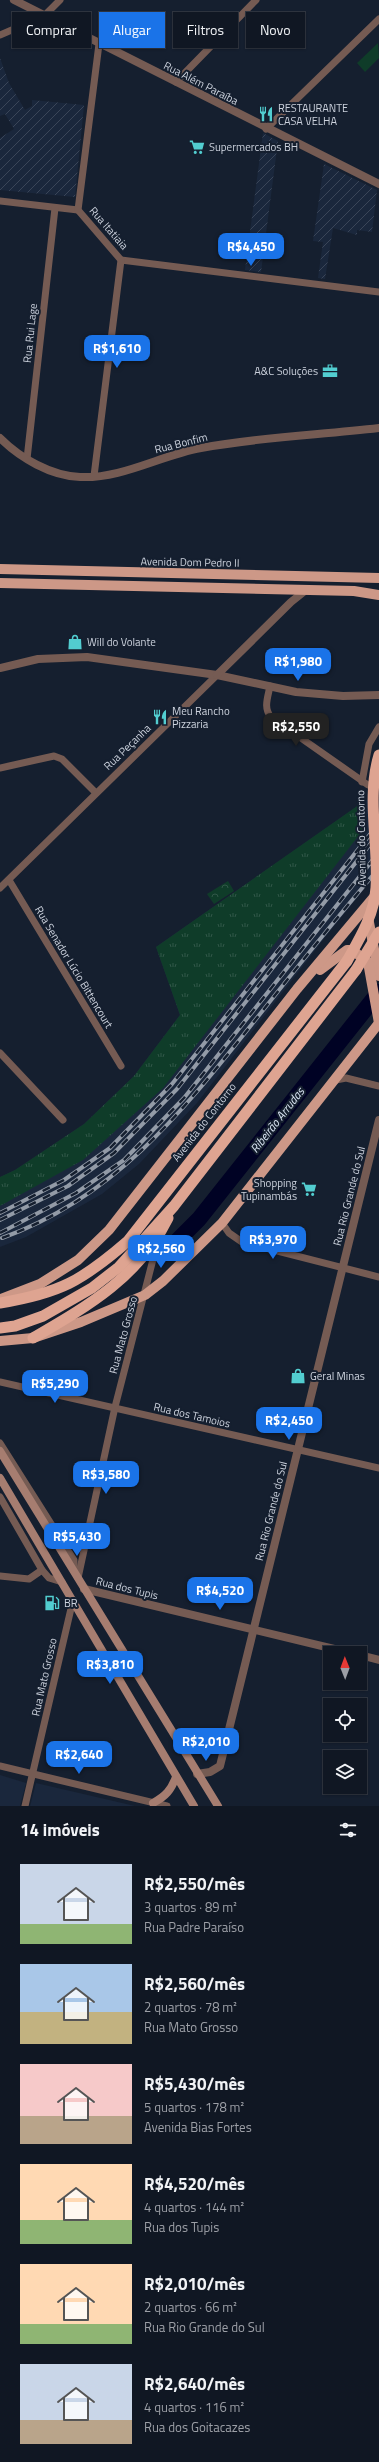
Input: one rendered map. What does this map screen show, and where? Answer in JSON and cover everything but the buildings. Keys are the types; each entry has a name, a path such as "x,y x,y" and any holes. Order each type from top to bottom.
{"highway":[{"name":"Avenida do Contorno","path":"0,1303 52,1292 71,1284 100,1266 128,1241 346,961 370,916 376,889 372,800 374,775 379,755"},
{"path":"0,1328 15,1326 42,1316 92,1288 119,1267 174,1206 356,970 379,932"},
{"path":"33,1338 89,1306 133,1269 158,1238 174,1206"}],"main road":[{"name":"Avenida Dom Pedro II","path":"0,569 379,578"},
{"path":"0,583 379,591"},
{"path":"354,591 379,595"},
{"name":"Avenida do Contorno","path":"0,1300 40,1284 78,1260 109,1230 297,989 367,907 379,890"},
{"path":"0,1341 33,1338 81,1322 145,1295 178,1268 222,1223 336,1080 378,1019 375,975 376,964 367,907"},
{"path":"297,989 347,950 352,950 368,962 375,975"},
{"path":"0,1451 218,1806"},
{"path":"0,1478 194,1806"},
{"path":"153,1803 171,1789 176,1777"}],"street":[{"name":"Rua Além Paraíba","path":"14,0 36,12"},
{"path":"48,12 60,0"},
{"path":"176,82 256,0"},
{"path":"266,129 379,19"},
{"path":"0,35 12,30"},
{"name":"Rua Além Paraíba","path":"91,40 99,44"},
{"name":"Rua Itatiaia","path":"94,476 121,260 78,210 99,44"},
{"name":"Rua Além Paraíba","path":"107,48 266,129 379,184"},
{"path":"0,201 78,210"},
{"name":"Rua Rui Lage","path":"27,459 55,208"},
{"path":"121,260 379,292"},
{"name":"Rua Bonfim","path":"0,438 27,459 56,472 80,477 124,471 201,448 379,428"},
{"name":"Rua Peçanha","path":"0,888 217,674 291,602 306,590"},
{"path":"0,668 38,659 87,657 217,674 296,692 343,696 379,695"},
{"path":"270,686 266,712 365,784 369,744 379,727"},
{"path":"0,768 54,756 62,759 96,793"},
{"name":"Rua Senador Lúcio Bittencourt","path":"9,880 120,1066"},
{"path":"0,1053 63,1120"},
{"path":"336,1080 346,1078 379,1086"},
{"name":"Rua Rio Grande do Sul","path":"197,1774 210,1772 220,1766 379,1120"},
{"path":"222,1223 229,1233 242,1242 379,1277"},
{"name":"Rua Mato Grosso","path":"76,1575 115,1407 145,1295 158,1238"},
{"name":"Rua dos Tamoios","path":"0,1382 115,1407 297,1451 379,1468"},
{"path":"0,1444 74,1560 76,1575"},
{"path":"0,1497 42,1570 49,1578 62,1582"},
{"path":"0,1576 29,1579 42,1570"},
{"name":"Rua dos Tupis","path":"84,1589 323,1646"},
{"name":"Rua Mato Grosso","path":"25,1806 73,1600"},
{"path":"367,1657 379,1660"},
{"path":"0,1766 167,1806"}],"shaded area":[{"path":"0,58 9,83 25,110 32,106 32,100 84,105 75,197 0,190 0,138 14,129 5,114 0,116"},
{"path":"263,133 278,141 261,272 245,270"},
{"path":"324,164 377,190 372,232 357,230 357,235 333,228 325,279 318,278 323,242 313,241"},
{"path":"379,791 379,871 330,931 197,1103 139,1164 102,1194 26,1237 0,1247 0,1177 15,1170 84,1124 134,1076 180,1015 156,947"},
{"path":"0,1775 26,1783 20,1806 0,1806"},
{"path":"36,1783 135,1806 30,1806"}],"green space":[{"path":"378,43 379,58 365,72 357,63"},
{"path":"363,802 363,830 163,1088 83,1160 0,1206 0,1177 15,1170 84,1124 134,1076 180,1015 156,947"},
{"path":"228,881 234,891 214,904 207,894"}],"waterway":[{"name":"Ribeirão Arrudas","path":"173,1245 199,1219 379,992"}],"railway":[{"path":"0,1213 64,1180 110,1148 172,1084 379,823"},
{"path":"0,1220 68,1186 114,1153 177,1089 379,833"},
{"path":"0,1233 76,1193 124,1160 184,1098 379,852"},
{"path":"2,1238 44,1220 82,1197 117,1172 149,1143 208,1079 379,868"}],"place":[{"name":"RESTAURANTE CASA VELHA","path":"266,114"},
{"name":"Supermercados BH","path":"197,147"},
{"name":"A&C Soluções","path":"330,371"},
{"name":"Will do Volante","path":"75,642"},
{"name":"Meu Rancho Pizzaria","path":"160,717"},
{"name":"Shopping Tupinambás","path":"309,1189"},
{"name":"Geral Minas","path":"298,1376"},
{"name":"BR","path":"52,1603"}]}
